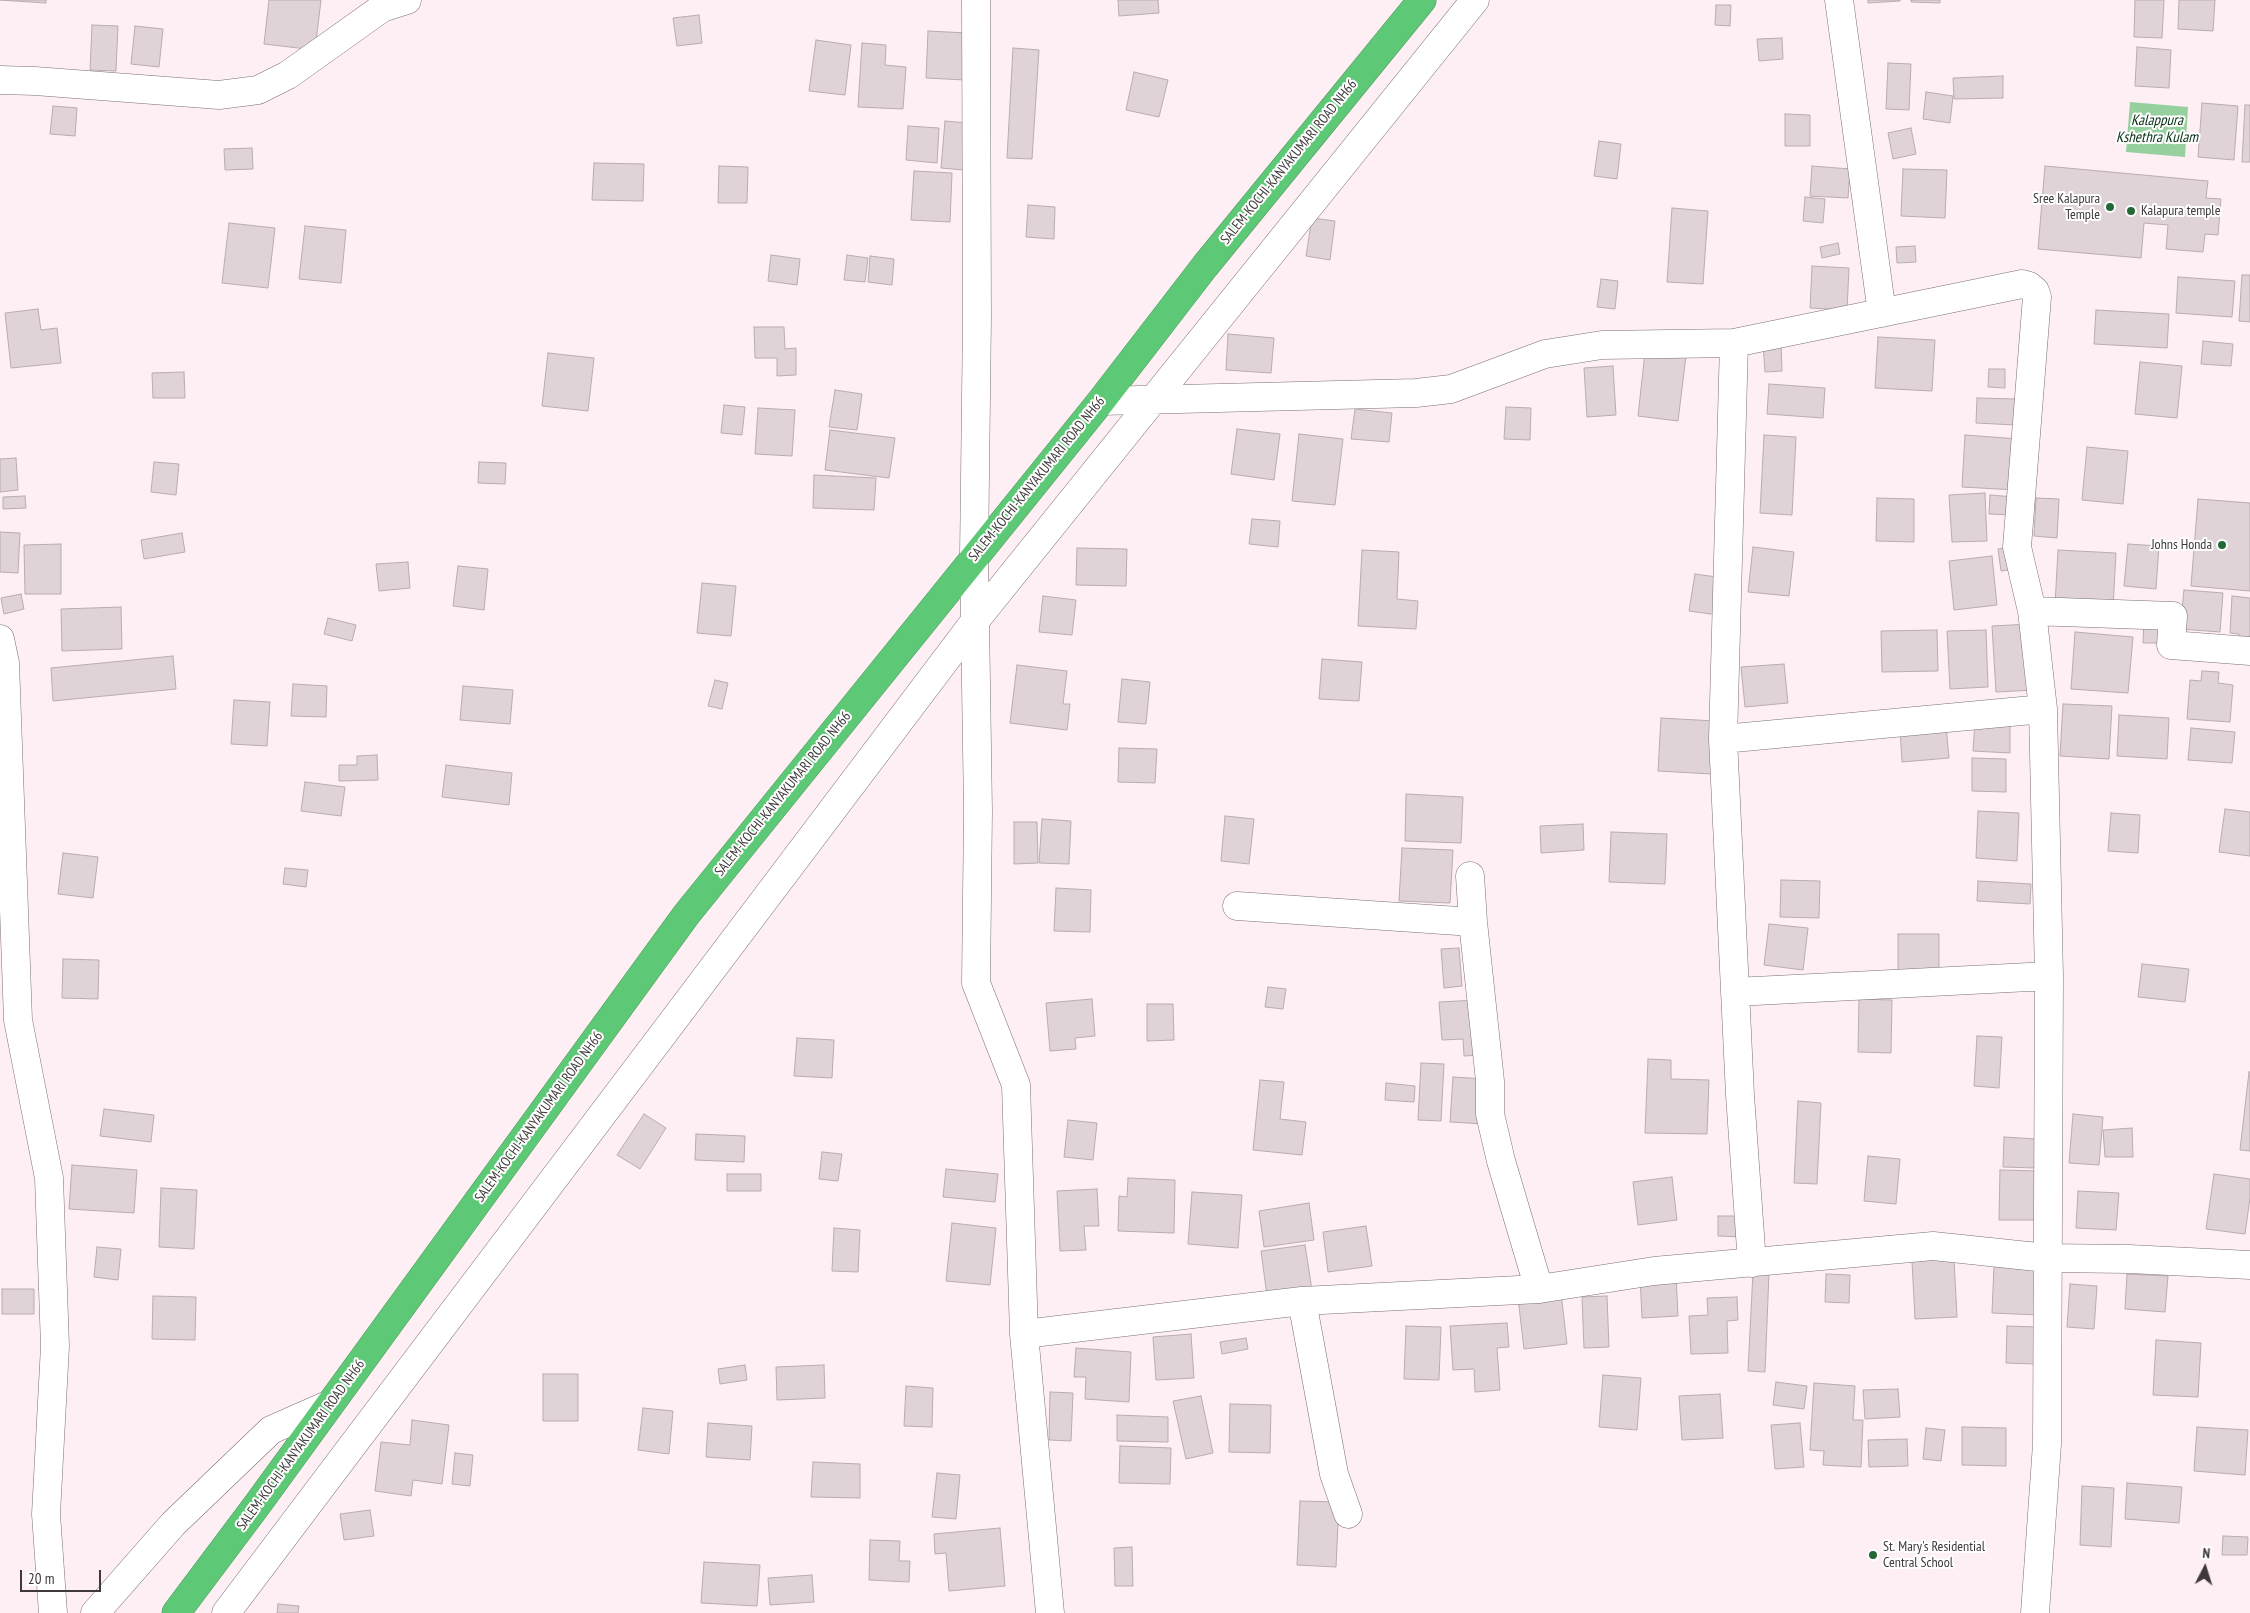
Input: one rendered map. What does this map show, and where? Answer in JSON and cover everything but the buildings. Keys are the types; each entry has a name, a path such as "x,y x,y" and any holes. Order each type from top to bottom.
{"highway":[{"name":"SALEM-KOCHI-KANYAKUMARI ROAD NH66","path":"176,1613 257,1505 686,915 974,556 1101,402 1205,266 1422,0"}],"street":[{"path":"0,80 219,95 258,90 288,75 382,8 407,0"},
{"path":"976,0 977,318 974,556 978,812 976,983 1016,1085 1024,1334 1050,1613"},
{"path":"226,1613 975,621 1475,0"},
{"path":"1839,0 1882,313"},
{"path":"1101,402 1416,393 1451,388 1545,354 1602,345 1734,342 2022,284 2035,291 2037,297 2016,546 2032,611 2043,709 2049,976 2047,1444 2035,1613"},
{"path":"1734,342 1722,739 1740,1095 1752,1263"},
{"path":"2032,611 2173,616 2171,645 2250,652"},
{"path":"0,639 5,663 18,1020 49,1178 55,1346 46,1514 53,1613"},
{"path":"1722,739 2043,709"},
{"path":"1470,876 1490,1081 1490,1114 1500,1161 1539,1289"},
{"path":"1237,906 1473,922"},
{"path":"1735,992 2049,976"},
{"path":"1024,1334 1302,1302 1539,1289 1654,1271 1933,1246 2047,1258 2129,1259 2250,1265"},
{"path":"1302,1302 1334,1474 1348,1514"},
{"path":"95,1613 173,1524 271,1430 330,1404"}],"water":[{"name":"Kalappura Kshethra Kulam","path":"2130,102 2188,107 2185,157 2126,152"}],"place":[{"name":"Sree Kalapura Temple","path":"2110,207"},
{"name":"Kalapura temple","path":"2131,211"},
{"name":"Johns Honda","path":"2222,545"},
{"name":"St. Mary's Residential Central School","path":"1873,1555"}]}
